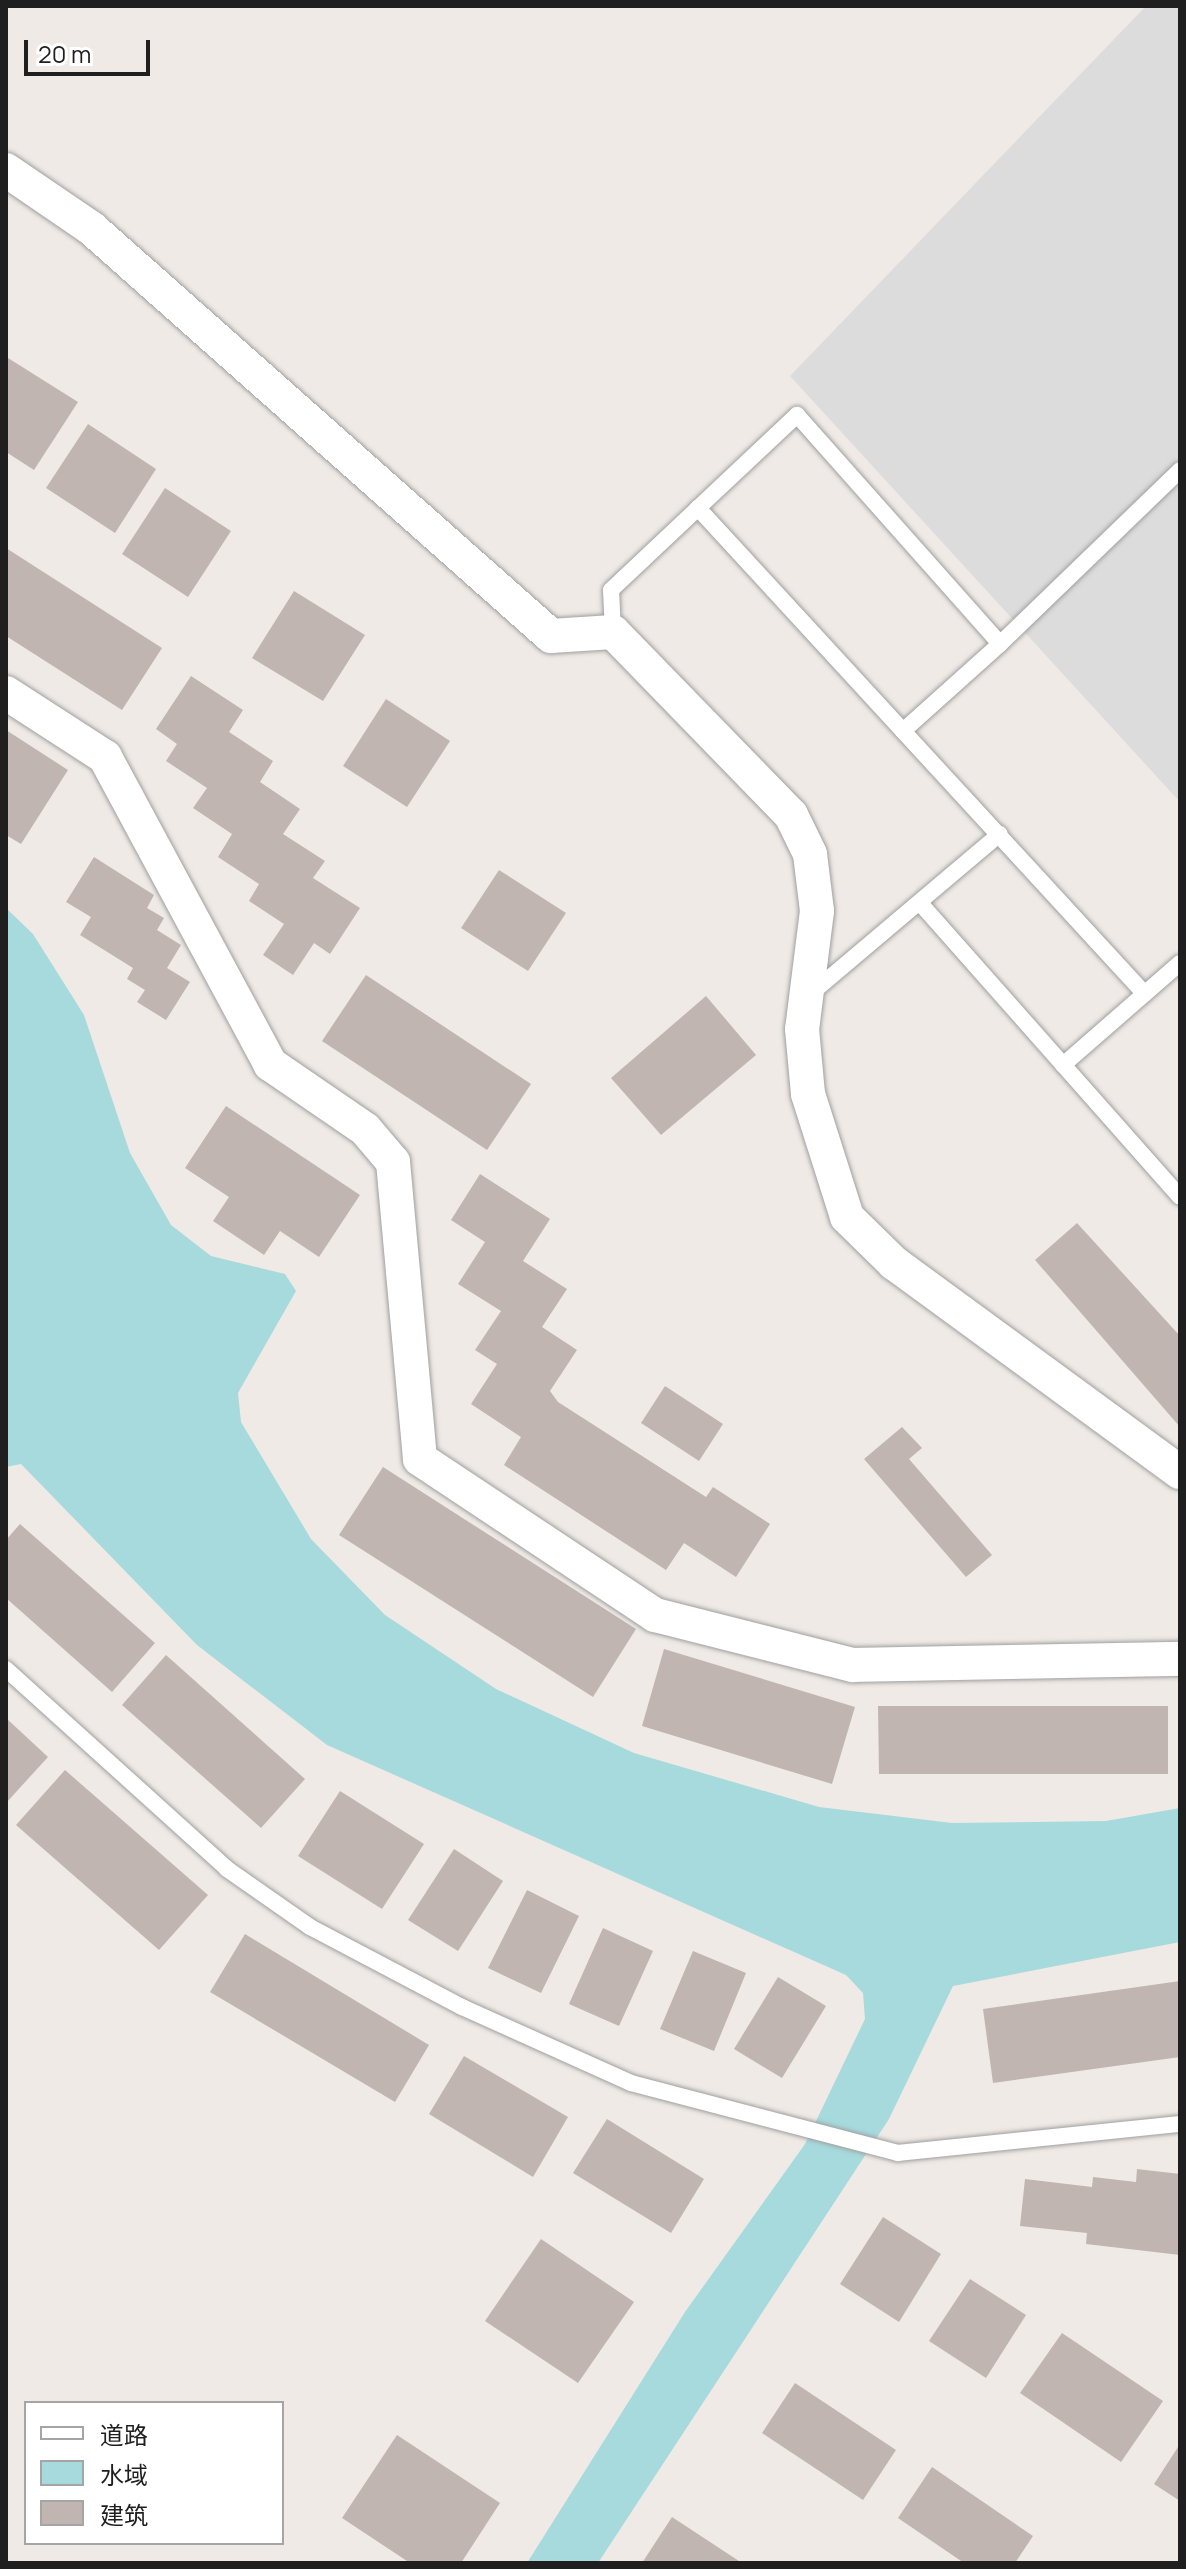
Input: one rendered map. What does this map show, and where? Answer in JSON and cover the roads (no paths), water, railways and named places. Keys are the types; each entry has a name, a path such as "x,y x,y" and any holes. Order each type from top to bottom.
{"street":[{"path":"6,170 91,228 551,636 613,632 791,815 810,854 817,911 804,1000 808,1094 847,1217 894,1263 1180,1472"},
{"path":"6,693 105,757 270,1064 365,1129 393,1162 420,1459 655,1615 853,1665 1180,1659"}],"lane":[{"path":"613,632 611,590 797,415 1000,644"},
{"path":"903,731 1000,644 1180,470"},
{"path":"698,508 1145,994"},
{"path":"804,1000 1000,834"},
{"path":"920,903 1180,1197"},
{"path":"1063,1065 1180,963"},
{"path":"6,1669 227,1869 310,1927 462,2007 631,2083 898,2153 1180,2124"}],"water":[{"path":"6,908 33,934 84,1015 130,1153 171,1225 211,1256 285,1274 296,1291 238,1393 241,1422 311,1539 385,1615 496,1689 634,1753 819,1807 952,1823 1106,1821 1180,1808 1180,1942 953,1986 889,2119 598,2563 527,2563 685,2312 805,2144 865,2019 863,1993 846,1975 327,1745 197,1645 21,1464 6,1467"}]}
